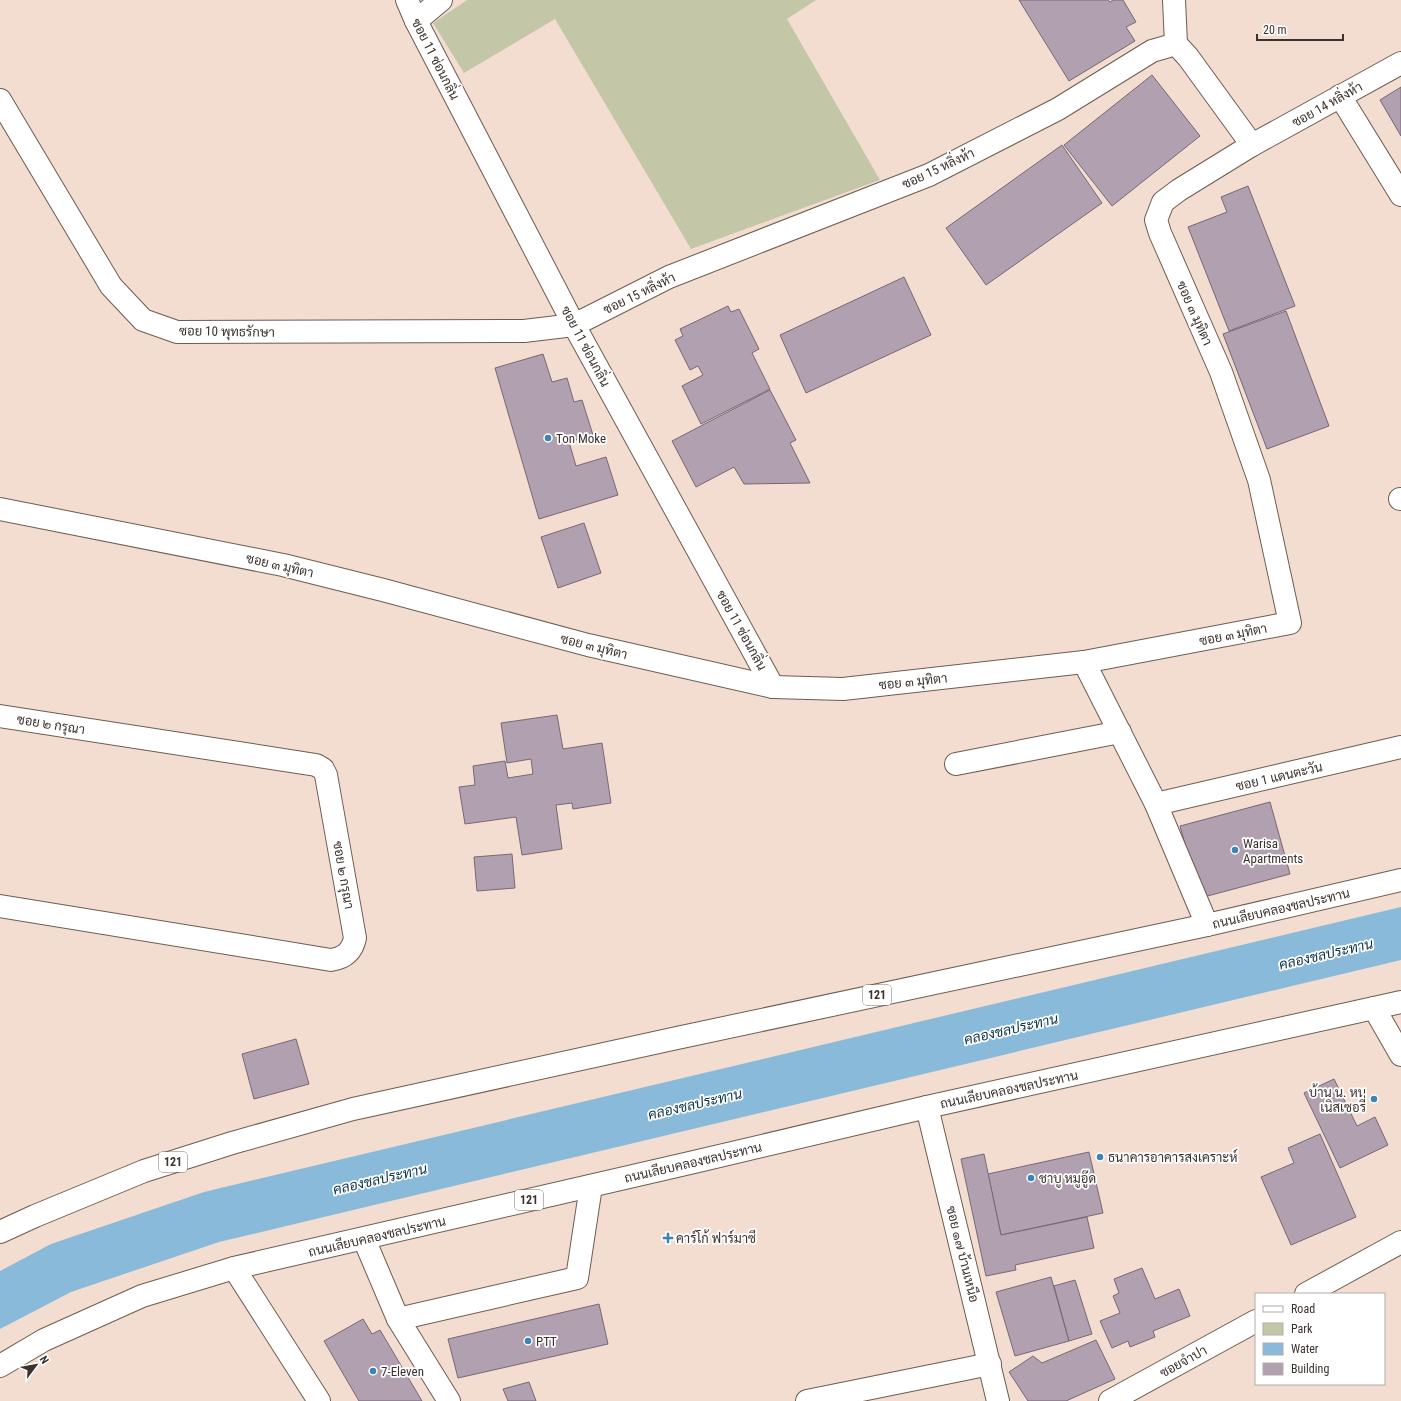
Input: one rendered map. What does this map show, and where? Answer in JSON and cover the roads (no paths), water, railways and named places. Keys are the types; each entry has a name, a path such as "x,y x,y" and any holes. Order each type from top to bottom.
{"street":[{"name":"ซอย 11 ซ่อนกลิ่น","path":"408,0 416,21 574,325 773,687"},
{"path":"416,21 441,0"},
{"path":"1174,0 1176,44 1188,57 1252,145"},
{"name":"ซอย 15 หลิ่งห้า","path":"574,325 669,277 929,175 1058,109 1152,51 1176,44"},
{"name":"ซอย 14 หลิ่งห้า","path":"1252,145 1401,63"},
{"path":"1340,96 1401,195"},
{"name":"ซอย 10 พุทธรักษา","path":"0,100 111,286 143,320 177,332 524,331 574,325"},
{"name":"ซอย ๓ มุทิตา","path":"0,509 283,565 391,592 588,646 773,687 843,689 1084,662 1290,623 1259,480 1221,372 1160,233 1156,220 1163,202 1179,190 1252,145"},
{"path":"1084,662 1156,804 1207,925"},
{"name":"ซอย ๒ กรุณา","path":"0,716 316,765 323,769 326,775 355,938 354,946 348,953 341,959 331,960 0,906"},
{"path":"956,764 1120,732"},
{"name":"ซอย 1 แดนตะวัน","path":"1156,804 1401,747"},
{"name":"ถนนเลียบคลองชลประทาน","path":"0,1232 144,1171 232,1143 353,1109 1207,925 1401,880"},
{"name":"ถนนเลียบคลองชลประทาน","path":"0,1366 44,1340 142,1296 234,1268 927,1107 1401,1002"},
{"path":"1374,1008 1401,1055"},
{"name":"ซอย ๑๗ บ้านเหนือ","path":"927,1107 998,1401"},
{"path":"398,1319 577,1278 590,1186"},
{"path":"364,1239 398,1319 449,1401"},
{"path":"1308,1293 1401,1242"},
{"path":"234,1268 319,1401"},
{"name":"ซอยจำปา","path":"1110,1401 1255,1323"},
{"path":"807,1401 990,1364"}],"water":[{"name":"คลองชลประทาน","path":"1401,907 1401,960 219,1242 71,1292 0,1329 0,1271 51,1244 204,1192"}],"place":[{"name":"Ton Moke","path":"548,438"},
{"name":"Warisa Apartments","path":"1235,850"},
{"name":"บ้าน น. หนู เนิสเซอรี่","path":"1374,1099"},
{"name":"ธนาคารอาคารสงเคราะห์","path":"1100,1157"},
{"name":"ชาบู หมูอู๊ด","path":"1031,1178"},
{"name":"คาร์โก้ ฟาร์มาซี","path":"668,1238"},
{"name":"PTT","path":"528,1341"},
{"name":"7-Eleven","path":"373,1371"}]}
